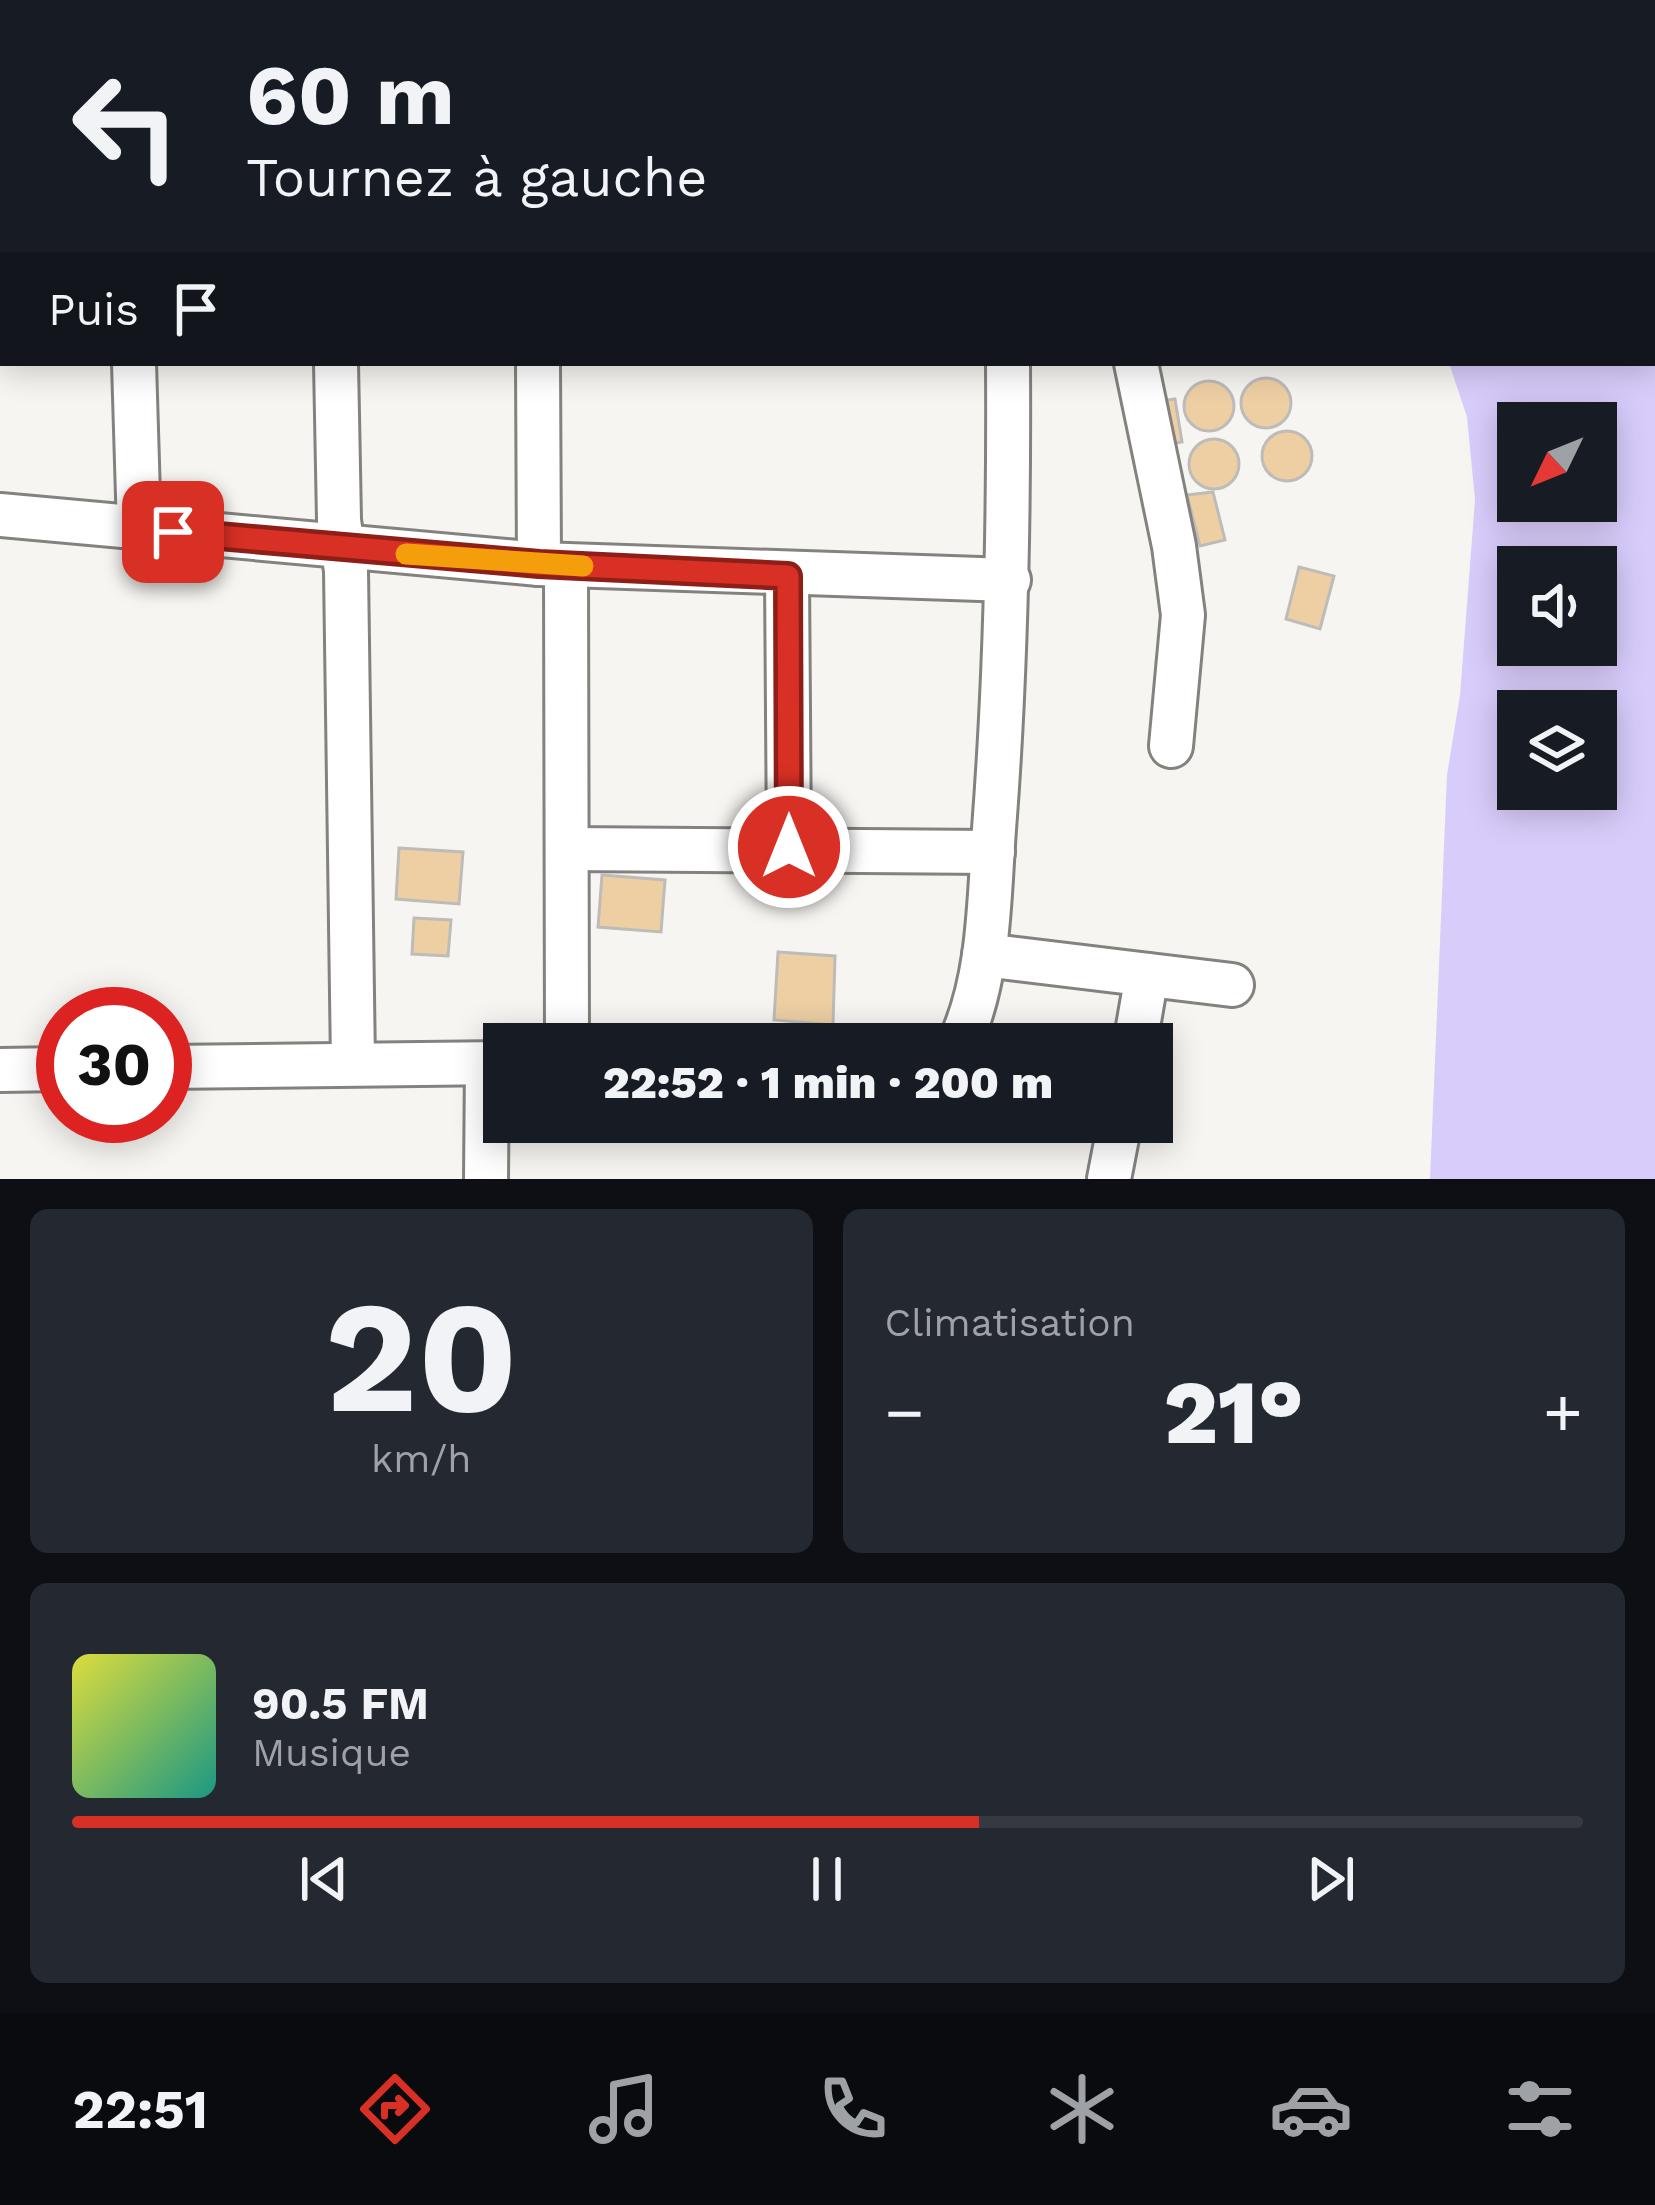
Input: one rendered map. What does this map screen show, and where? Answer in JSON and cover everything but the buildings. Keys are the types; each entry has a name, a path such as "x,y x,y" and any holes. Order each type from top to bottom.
{"street":[{"path":"134,366 139,529"},
{"path":"335,366 344,549 353,1064"},
{"path":"538,366 568,849 567,1023"},
{"path":"965,1023 984,955 993,852 1009,580 1008,366"},
{"path":"1137,366 1174,546 1183,616 1172,746"},
{"path":"0,515 553,564 788,576 1009,580"},
{"path":"788,576 789,847"},
{"path":"568,849 993,852"},
{"path":"984,955 1232,985"},
{"path":"1139,1023 1147,975"},
{"path":"192,1067 483,1063"},
{"path":"0,1070 36,1069"},
{"path":"486,1179 489,1143"},
{"path":"1108,1179 1116,1143"}],"shaded area":[{"path":"1450,366 1655,366 1655,1179 1430,1179 1447,775 1460,695 1475,500 1467,417"}],"slow traffic":[{"path":"406,554 583,566"}],"route":[{"path":"173,532 539,564 788,576 789,847"}]}
